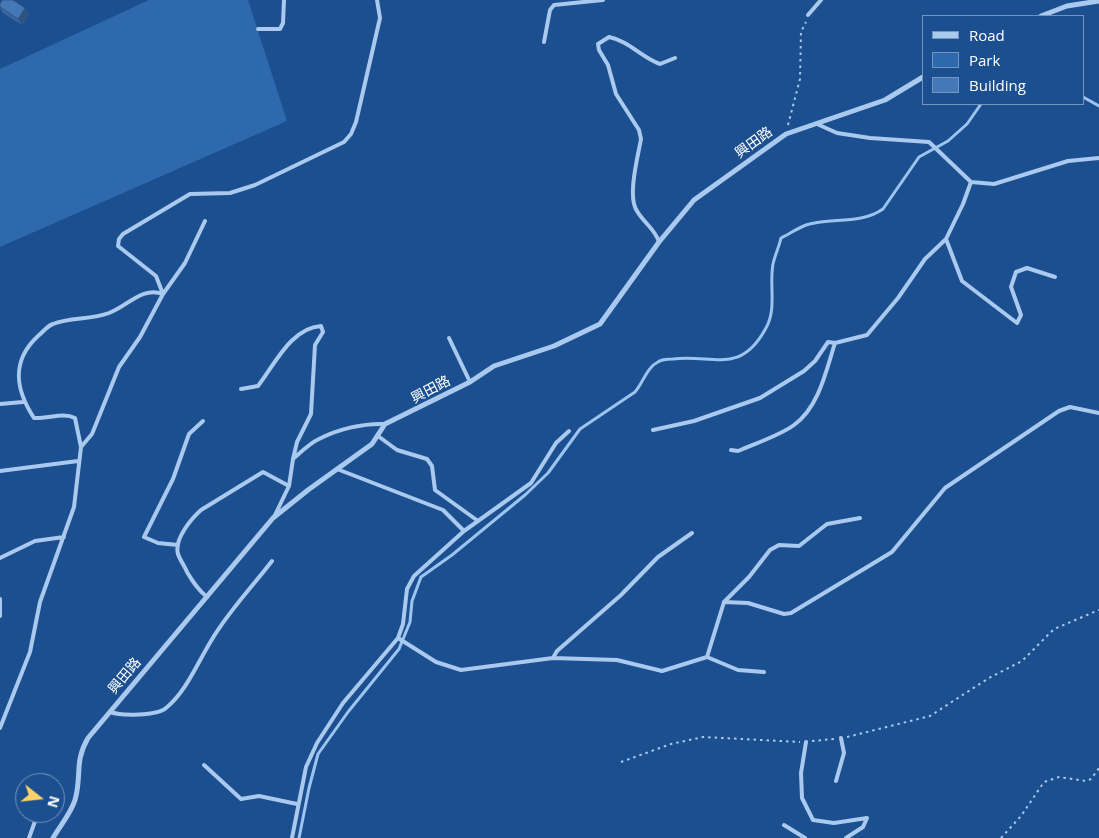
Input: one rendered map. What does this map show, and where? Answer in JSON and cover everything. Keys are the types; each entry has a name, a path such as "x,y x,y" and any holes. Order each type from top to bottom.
{"street":[{"path":"1044,15 1066,6 1099,1"},
{"name":"興田路","path":"53,838 75,800 81,750 88,738 273,518 372,444 385,424 470,382 494,366 554,346 600,324 659,242 694,200 786,134 884,100 922,78"}],"lane":[{"path":"258,29 280,29 283,23 284,0"},
{"path":"164,294 156,276 118,246 119,239 123,234 159,211 190,194 230,193 255,185 344,142 351,134 356,122 380,18 377,0"},
{"path":"544,42 550,10 554,5 603,0"},
{"path":"808,15 821,0"},
{"path":"659,242 656,232 635,210 633,193 641,138 639,130 616,94 608,64 599,50 598,44 609,37 628,43 646,59 660,64 675,58"},
{"path":"814,123 846,134 929,142 971,182 994,184 1068,161 1099,158"},
{"path":"653,430 694,421 760,398 804,371 815,362 828,342 835,343 867,335 898,298 925,259 946,239 964,204 971,182"},
{"path":"81,447 92,434 120,367 185,263 205,221"},
{"path":"946,239 962,281 1017,323 1021,315 1011,287 1016,272 1027,268 1048,273 1055,277"},
{"path":"0,728 30,652 40,602 74,507 80,470 78,460 81,447 75,418 68,414 46,419 34,418 23,402 18,377 20,360 32,342 52,324 109,314 146,292 154,291 164,294"},
{"path":"241,389 258,386 290,341 310,327 321,326 323,332 315,345 311,414 297,442 289,486 273,518"},
{"path":"449,338 470,382"},
{"path":"731,450 738,450 794,425 808,411 824,380 835,343"},
{"path":"0,404 23,402"},
{"path":"724,602 748,603 784,614 791,613 892,552 944,488 1058,411 1070,407 1099,413"},
{"path":"178,545 158,543 144,538 173,479 189,434 203,421"},
{"path":"293,459 317,439 338,431 375,423 385,424"},
{"path":"292,838 297,804 306,768 317,743 344,703 398,638 403,624 407,589 414,576 464,531 532,483 556,443 569,431"},
{"path":"378,436 397,450 427,459 432,466 435,490 478,521"},
{"path":"0,471 78,460"},
{"path":"337,470 443,510 464,531"},
{"path":"207,597 192,581 178,554 178,545 193,517 201,510 263,472 289,486"},
{"path":"707,657 724,602 749,577 770,550 779,545 799,546 828,524 860,518"},
{"path":"553,658 557,651 621,595 658,557 692,533"},
{"path":"0,558 35,541 64,537"},
{"path":"110,712 117,714 156,713 166,708 195,672 211,640 272,561"},
{"path":"0,599 0,616"},
{"path":"398,638 436,662 461,670 553,658 617,660 662,671 707,657 738,670 764,672"},
{"path":"836,781 844,753 842,738"},
{"path":"806,742 801,773 802,798 813,820 834,824 868,818 863,827 846,838"},
{"path":"204,765 241,799 259,796 297,804"},
{"path":"29,838 34,823"},
{"path":"784,825 805,838"}],"path":[{"path":"786,134 800,79 801,32 808,15"},
{"path":"621,762 670,744 703,737 806,742 842,738 930,716 989,678 1022,661 1054,629 1099,610"},
{"path":"1001,838 1021,816 1044,782 1059,777 1086,781 1091,779 1099,768"}],"green space":[{"path":"149,0 248,0 287,121 0,247 0,69"}],"building":[{"path":"3,0 13,0 25,8 18,19 0,7"}],"waterway":[{"path":"1084,98 1099,106"},
{"path":"299,838 318,754 348,712 399,649 410,622 412,601 421,577 452,555 525,495 548,473 580,429 635,392 654,364 667,359 725,360 736,358 746,352 756,343 769,321 772,305 773,264 781,238 806,225 865,217 883,209 919,157 948,141 967,124 980,105"}]}
